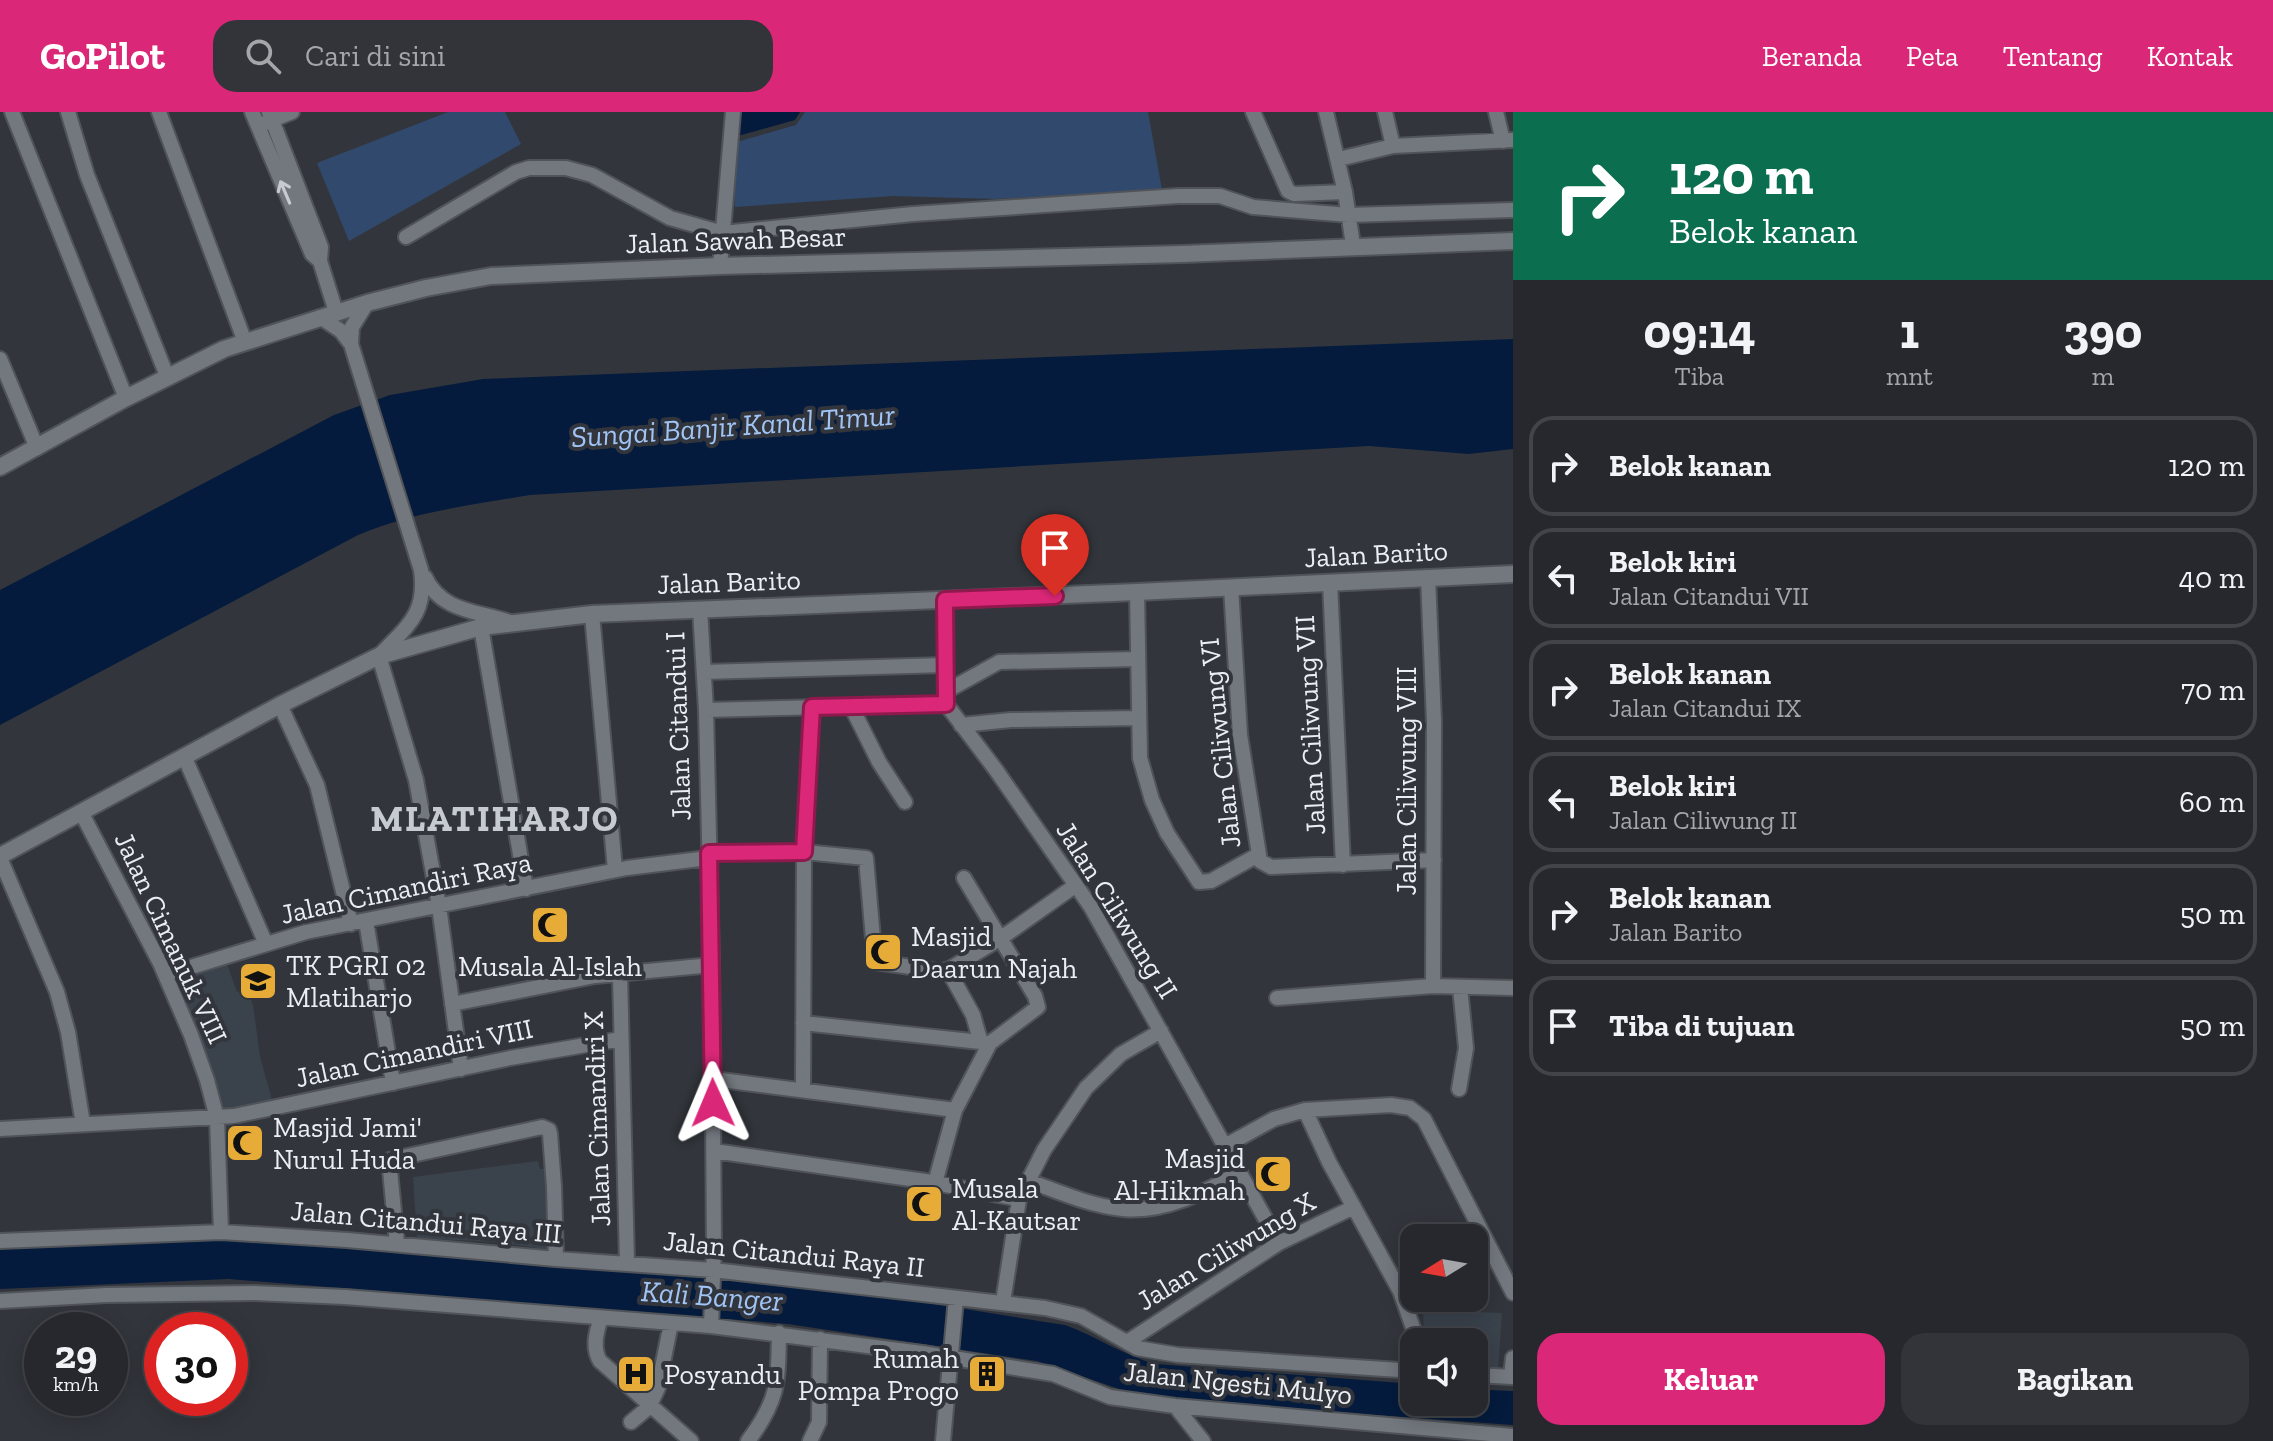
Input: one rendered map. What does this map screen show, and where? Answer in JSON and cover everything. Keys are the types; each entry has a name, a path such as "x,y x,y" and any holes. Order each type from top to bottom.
{"street":[{"path":"12,112 126,398"},
{"path":"68,112 87,175 167,376"},
{"path":"159,112 245,342"},
{"path":"292,112 254,119 312,254 320,261"},
{"path":"720,266 733,112"},
{"path":"1253,112 1288,191 1347,203"},
{"path":"1326,112 1339,159 1353,245"},
{"path":"1385,112 1393,146"},
{"path":"1339,159 1393,146 1508,140 1496,112"},
{"path":"271,116 321,247 320,261 328,315 352,350 421,570 424,592 419,611 379,656 416,780 439,906 461,1069"},
{"path":"406,237 516,172 529,168 566,168 592,175 670,218 723,233 913,214 1178,196 1220,196 1253,207 1347,203 1513,210"},
{"name":"Jalan Sawah Besar","path":"0,467 167,376 224,349 367,303 491,276 1513,241"},
{"path":"352,350 352,327 367,303"},
{"path":"0,359 37,448"},
{"path":"421,570 430,588 449,605 510,622"},
{"name":"Jalan Barito","path":"0,857 280,705 379,656 481,627 592,614 1513,574"},
{"name":"Jalan Ciliwung VIII","path":"1428,577 1434,722 1433,986"},
{"name":"Jalan Ciliwung VII","path":"1330,582 1343,865"},
{"name":"Jalan Ciliwung VI","path":"1231,587 1240,735 1258,855 1264,865 1434,860"},
{"path":"1137,592 1140,758 1152,800 1167,833 1199,882 1211,881 1258,855"},
{"path":"945,600 946,698"},
{"name":"Jalan Citandui I","path":"700,609 706,710 712,965 714,1151 711,1323"},
{"path":"592,614 615,870"},
{"path":"481,627 526,889"},
{"path":"706,710 851,706 946,698 969,676 999,662 1137,659"},
{"path":"704,672 945,665"},
{"name":"Jalan Ciliwung II","path":"946,698 961,725 1091,907 1279,1243"},
{"path":"280,705 317,785 359,922 393,1083"},
{"path":"851,706 879,762 905,802"},
{"path":"803,1089 804,852 812,707"},
{"path":"961,725 1011,720 1138,718"},
{"path":"184,756 266,944"},
{"name":"Jalan Cimanuk VIII","path":"81,812 165,975 191,1035 217,1118 221,1232"},
{"name":"Jalan Cimandiri Raya","path":"165,975 306,932 615,870 709,855 804,852 864,857 868,860 875,962 948,970"},
{"path":"0,857 57,992 68,1032 83,1124"},
{"path":"935,1183 955,1110 986,1043 1038,1007 1035,996 964,878"},
{"path":"986,1043 948,970 1001,938 1076,885"},
{"path":"452,1004 595,976 712,965"},
{"name":"Jalan Cimandiri X","path":"620,974 627,1263"},
{"path":"1277,998 1433,986 1513,988"},
{"path":"1459,1089 1466,1048 1460,987"},
{"path":"803,1023 986,1043"},
{"path":"1003,1302 1019,1199 1044,1150 1086,1088 1121,1054 1161,1031"},
{"name":"Jalan Cimandiri VIII","path":"0,1129 217,1118 621,1039"},
{"path":"713,1079 955,1110"},
{"path":"1225,1146 1274,1119 1305,1110 1391,1105 1419,1112 1513,1293"},
{"name":"Jalan Ciliwung X","path":"1305,1110 1400,1291 1413,1328"},
{"path":"397,1243 389,1160 542,1127 550,1134 556,1259"},
{"path":"714,1151 935,1183 1019,1199"},
{"path":"1029,1181 1096,1203 1122,1209 1146,1209 1208,1190 1240,1172"},
{"name":"Jalan Ciliwung X","path":"1127,1342 1279,1243 1354,1207"},
{"name":"Jalan Citandui Raya III","path":"0,1241 221,1232 397,1243 627,1263"},
{"name":"Jalan Citandui Raya II","path":"627,1263 956,1301 1003,1302 1081,1316 1137,1348 1178,1355 1400,1370"},
{"name":"Jalan Ngesti Mulyo","path":"0,1301 107,1295 254,1293 345,1297 671,1323 711,1323 952,1354 1053,1374 1110,1397 1422,1434 1513,1436"},
{"path":"943,1441 956,1301"},
{"path":"601,1318 595,1340 597,1355 691,1441"},
{"path":"631,1422 651,1404 658,1388 671,1323"},
{"path":"748,1441 770,1409 775,1395 779,1333"},
{"path":"810,1441 819,1422 820,1339"},
{"path":"1488,1376 1512,1377 1513,1358"},
{"path":"1175,1406 1203,1441"}],"shaded area":[{"path":"448,112 505,112 521,144 349,241 317,163"},
{"path":"805,112 1148,112 1162,190 996,199 893,196 735,207 733,143 796,125"},
{"path":"226,961 237,992 247,990 253,1005 260,1056 273,1104 221,1115 172,979"},
{"path":"538,1161 540,1169 550,1169 551,1250 495,1242 417,1238 413,1177"},
{"path":"1423,1312 1502,1313 1498,1371 1488,1370 1488,1328 1424,1328"}],"water":[{"path":"737,112 800,112 795,120 734,137"},
{"name":"Sungai Banjir Kanal Timur","path":"1513,339 1513,449 1469,454 1369,446 530,495 464,506 400,520 358,535 0,725 0,590 334,415 390,395 483,379"},
{"name":"Kali Banger","path":"227,1237 619,1267 619,1271 626,1272 628,1269 756,1279 1065,1325 1156,1364 1400,1383 1400,1416 1488,1416 1488,1390 1513,1391 1513,1425 1169,1400 1128,1392 1037,1361 788,1324 228,1279 0,1289 0,1249"}],"place":[{"name":"Musala Al-Islah","path":"550,925"},
{"name":"Masjid Daarun Najah","path":"883,952"},
{"name":"TK PGRI 02 Mlatiharjo","path":"258,981"},
{"name":"Masjid Jami' Nurul Huda","path":"245,1143"},
{"name":"Masjid Al-Hikmah","path":"1273,1174"},
{"name":"Musala Al-Kautsar","path":"924,1204"},
{"name":"Posyandu","path":"636,1374"},
{"name":"Rumah Pompa Progo","path":"987,1374"}],"district":[{"name":"MLATIHARJO","path":"495,818"}],"route":[{"path":"713,1103 709,853 804,852 812,707 946,704 945,600 1055,596"}]}
